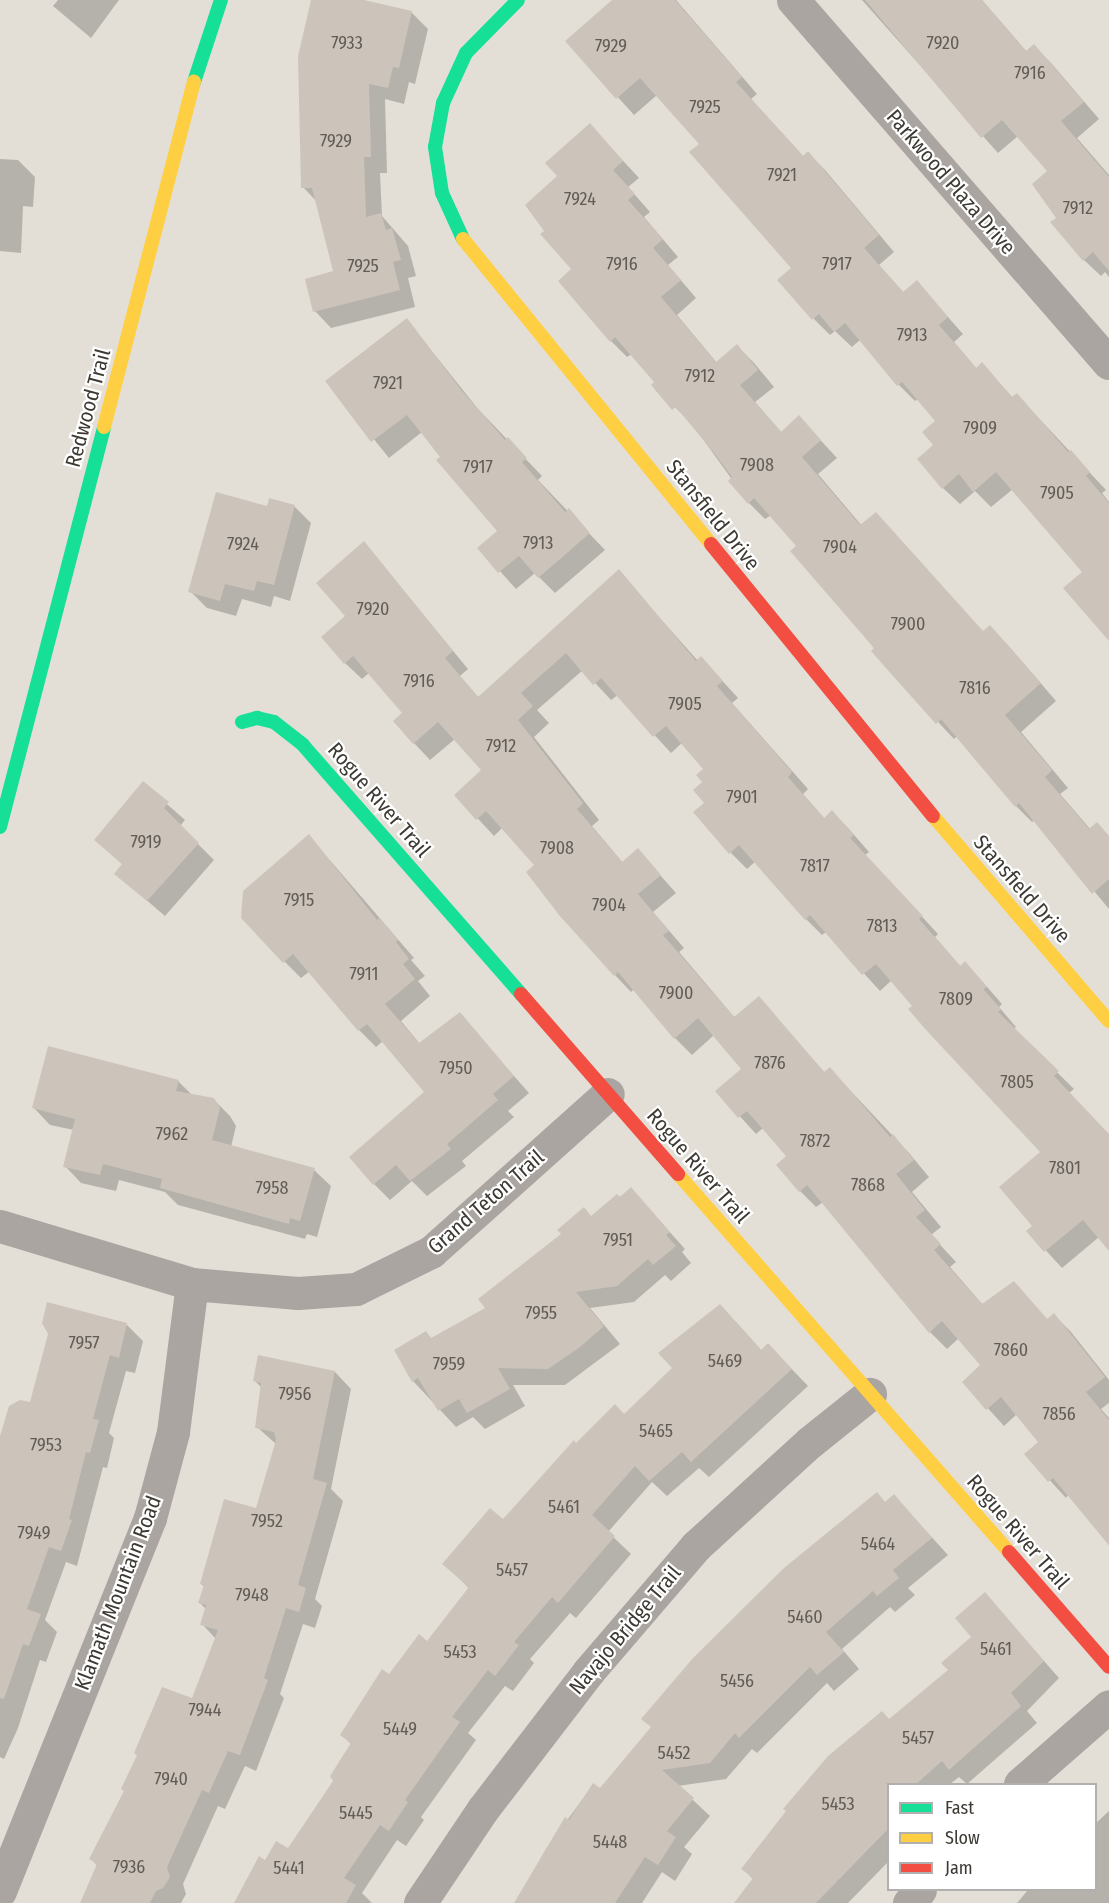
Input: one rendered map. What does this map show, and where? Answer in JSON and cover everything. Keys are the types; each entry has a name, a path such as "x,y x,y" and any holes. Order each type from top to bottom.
{"street":[{"name":"Redwood Trail","path":"0,828 196,73 221,0"},
{"name":"Stansfield Drive","path":"518,0 466,53 443,103 435,147 442,193 464,241 968,859 1109,1021"},
{"name":"Parkwood Plaza Drive","path":"793,0 1109,363"},
{"name":"Rogue River Trail","path":"242,722 257,718 274,722 303,745 1109,1667"},
{"name":"Grand Teton Trail","path":"0,1226 192,1284 298,1293 356,1289 431,1252 608,1094"},
{"name":"Klamath Mountain Road","path":"3,1903 0,1892 150,1518 173,1432 192,1284"},
{"name":"Navajo Bridge Trail","path":"420,1903 483,1809 588,1672 689,1554 810,1442 870,1394"},
{"path":"1022,1783 1109,1706"},
{"path":"909,1903 919,1891"}],"building":[{"path":"311,0 364,0 412,11 399,68 393,67 388,88 369,84 371,157 364,157 366,217 381,213 386,230 392,228 401,260 393,262 400,290 313,312 305,279 333,271 312,188 301,188 298,56"},
{"path":"612,0 675,0 742,77 736,82 803,156 808,151 879,235 864,248 903,292 917,280 948,317 939,325 976,368 982,362 1012,397 1017,393 1068,452 1071,450 1090,472 1086,476 1109,503 1109,641 1063,588 1082,572 996,472 973,492 959,474 942,489 917,459 933,445 922,432 935,421 902,382 897,386 845,323 834,332 819,314 812,320 777,280 791,268 689,152 699,144 640,78 616,99 565,41"},
{"path":"865,0 982,0 1026,51 1034,44 1084,102 1061,121 1109,177 1109,271 1093,252 1083,261 1050,222 1056,218 1032,184 1047,171 1002,120 981,138"},
{"path":"590,123 623,161 613,170 635,194 628,200 663,239 653,248 681,280 661,297 716,362 737,344 758,370 740,385 781,432 799,415 821,440 802,457 860,525 876,512 983,631 990,625 1041,683 1005,715 1052,770 1045,777 1089,829 1097,822 1109,836 1109,879 1092,894 1019,803 1015,807 941,719 936,724 871,651 874,648 790,551 796,546 754,498 748,504 728,481 732,477 676,407 672,410 651,385 654,382 615,337 610,342 558,281 571,269 540,234 544,231 525,205 557,176 545,163"},
{"path":"407,318 462,391 505,440 508,437 527,458 522,462 565,512 569,508 590,533 538,578 519,556 498,573 477,548 497,531 436,460 440,457 407,415 371,442 325,381"},
{"path":"216,492 267,506 269,498 295,505 274,585 257,581 254,591 225,584 220,601 188,592"},
{"path":"364,541 453,651 445,658 478,697 619,569 696,661 701,656 723,681 717,686 792,772 788,777 824,818 832,810 854,835 850,838 923,916 919,919 960,966 965,961 987,987 983,989 1001,1009 998,1012 1059,1071 1054,1076 1109,1134 1109,1251 1083,1220 1044,1252 1026,1231 1032,1226 999,1187 1040,1152 927,1031 908,1009 912,1006 876,964 862,975 810,915 805,920 739,845 729,854 693,812 704,803 693,790 702,782 696,775 703,769 666,726 653,737 601,678 593,685 566,653 521,693 533,706 518,720 583,803 577,809 622,862 638,848 661,875 638,894 669,931 663,935 734,1017 759,996 824,1072 830,1067 890,1137 893,1134 914,1160 896,1174 925,1210 916,1217 941,1244 934,1250 982,1304 1014,1281 1047,1319 1054,1313 1105,1377 1086,1392 1109,1420 1109,1545 1053,1478 1048,1482 1024,1454 1038,1442 1001,1397 986,1410 962,1382 980,1365 942,1321 929,1333 807,1185 799,1192 776,1165 786,1156 747,1111 738,1118 715,1091 741,1069 698,1018 674,1039 618,972 614,976 559,915 526,872 534,865 486,811 476,820 454,795 481,770 438,722 413,744 393,721 402,713 353,656 344,664 321,637 345,616 316,583"},
{"path":"143,781 169,802 164,808 199,843 147,901 114,874 122,864 94,840"},
{"path":"309,834 377,920 380,918 398,940 396,942 409,959 403,964 415,979 385,1004 419,1043 460,1012 514,1076 493,1094 498,1100 447,1144 451,1149 410,1181 396,1165 373,1185 349,1157 424,1092 367,1024 358,1031 293,954 283,963 241,918 243,891"},
{"path":"48,1046 179,1080 176,1091 214,1098 220,1108 212,1140 315,1168 300,1221 290,1218 289,1224 160,1188 162,1179 103,1164 100,1175 63,1167 75,1119 32,1108"},
{"path":"631,1187 670,1232 666,1235 676,1246 653,1265 648,1259 617,1286 576,1292 604,1326 580,1347 548,1369 498,1368 510,1389 467,1413 459,1399 438,1411 418,1378 412,1382 394,1350 426,1331 431,1338 485,1308 478,1299 561,1234 557,1230 584,1207 591,1216 617,1194 620,1197"},
{"path":"47,1302 127,1323 119,1358 110,1355 93,1419 99,1420 90,1453 86,1452 69,1519 72,1520 61,1551 49,1547 27,1609 41,1614 29,1646 23,1644 4,1699 0,1698 0,1436 9,1406 20,1400 30,1402 48,1334 42,1323"},
{"path":"720,1304 761,1350 768,1343 792,1369 691,1462 682,1452 649,1481 635,1466 592,1515 615,1536 558,1603 552,1597 514,1642 519,1645 495,1676 488,1670 452,1717 460,1722 405,1800 408,1802 389,1831 380,1825 344,1878 356,1885 346,1903 234,1903 259,1856 265,1860 276,1841 288,1848 333,1781 330,1776 351,1743 340,1735 382,1669 389,1674 419,1634 427,1641 469,1587 442,1564 490,1508 503,1519 574,1440 576,1443 615,1404 624,1414 672,1368 658,1353"},
{"path":"258,1355 335,1371 313,1479 327,1483 298,1585 306,1588 299,1612 286,1608 264,1678 268,1680 240,1755 228,1751 209,1793 202,1790 167,1867 170,1877 163,1888 156,1891 150,1903 80,1903 97,1864 89,1859 124,1791 121,1789 137,1755 134,1753 162,1687 192,1698 218,1630 200,1625 206,1605 198,1603 204,1585 200,1584 224,1499 256,1508 276,1440 274,1432 255,1428 261,1383 253,1381"},
{"path":"877,1492 885,1502 894,1494 932,1538 893,1570 899,1578 877,1596 873,1591 826,1632 844,1652 817,1675 810,1667 739,1738 735,1733 710,1763 662,1770 694,1798 667,1831 676,1837 658,1865 645,1857 615,1903 514,1903 565,1817 569,1820 593,1783 600,1788 651,1727 641,1719 693,1658 784,1568"},
{"path":"985,1592 1044,1661 1011,1693 1021,1706 949,1770 942,1761 917,1783 887,1783 887,1830 816,1903 734,1903 753,1878 741,1869 786,1811 783,1809 828,1756 882,1711 889,1719 948,1670 941,1663 971,1637 955,1618"}],"traffic: fast":[{"path":"194,82 221,0"},
{"path":"463,239 442,193 435,147 443,103 466,53 518,0"},
{"path":"0,827 104,427"},
{"path":"242,722 257,718 274,722 303,745 521,994"}],"traffic: slow":[{"path":"104,427 194,82"},
{"path":"463,239 711,544"},
{"path":"933,816 1109,1021"},
{"path":"678,1174 1009,1552"}],"traffic: jam":[{"path":"711,544 933,816"},
{"path":"521,994 678,1174"},
{"path":"1009,1552 1109,1667"}]}
